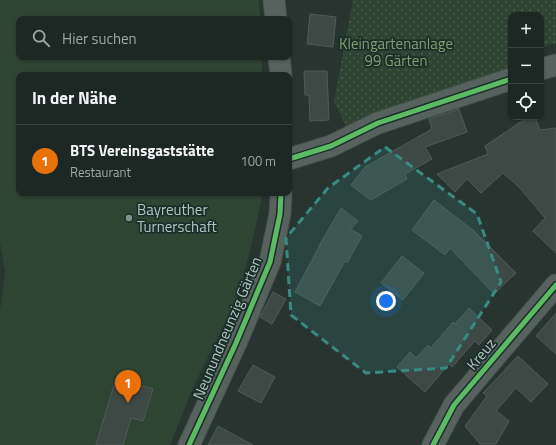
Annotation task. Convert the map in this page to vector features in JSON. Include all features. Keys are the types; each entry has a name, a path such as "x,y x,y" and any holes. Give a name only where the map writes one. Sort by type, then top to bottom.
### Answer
{"street":[{"path":"274,0 276,16"},
{"path":"280,60 281,72"},
{"path":"544,69 556,65"},
{"path":"292,158 331,146 378,123 508,80"},
{"name":"Neunundneunzig Gärten","path":"189,445 236,343 270,262 280,214 281,196"},
{"name":"Kreuz","path":"433,445 454,405 556,285"}],"highlighted area":[{"path":"385,147 477,214 501,282 446,368 366,373 291,315 286,238 328,188"}],"green space":[{"name":"Bayreuther Turnerschaft","path":"0,0 259,0 260,16 16,16 16,60 262,60 262,72 16,72 16,196 262,196 237,299 194,385 170,445 0,445 0,311 5,271 0,243"},
{"name":"Kleingartenanlage 99 Gärten","path":"353,0 556,0 556,44 549,44 544,47 544,12 508,12 508,68 487,80 347,129 334,101"}],"building":[{"path":"310,14 336,17 333,47 307,44"},
{"path":"304,71 327,71 329,120 310,121 309,95 305,95"},
{"path":"459,109 467,132 425,147 432,159 405,174 407,179 371,200 351,185 365,167 432,129 429,119"},
{"path":"524,120 536,120 540,130 556,128 556,253 533,231 545,218 520,188 503,173 481,193 467,179 455,192 437,174 488,154 485,146"},
{"path":"434,200 474,231 516,273 494,294 450,248 445,255 412,230"},
{"path":"341,208 358,221 351,229 362,236 347,263 345,261 320,306 295,292"},
{"path":"402,256 424,273 403,300 381,283"},
{"path":"273,292 286,299 272,324 260,317"},
{"path":"469,308 492,330 479,345 475,341 452,367 449,364 425,392 397,367 410,352 416,358 428,345 431,348 453,322 455,324"},
{"path":"556,313 556,354 536,336"},
{"path":"518,356 548,384 531,402 516,388 496,411 509,421 496,444 480,444 465,426 487,396 483,393"},
{"path":"253,365 275,377 261,403 238,391"},
{"path":"116,378 153,389 143,421 131,418 123,445 96,445"},
{"path":"218,426 253,445 208,445"}],"cycle path":[{"path":"292,158 331,146 378,123 508,80"},
{"path":"189,445 236,343 270,262 280,214 281,196"},
{"path":"433,445 454,405 556,285"}],"place":[{"name":"Bayreuther Turnerschaft","path":"129,218"},
{"name":"BTS Vereinsgaststätte","path":"128,403"}]}
